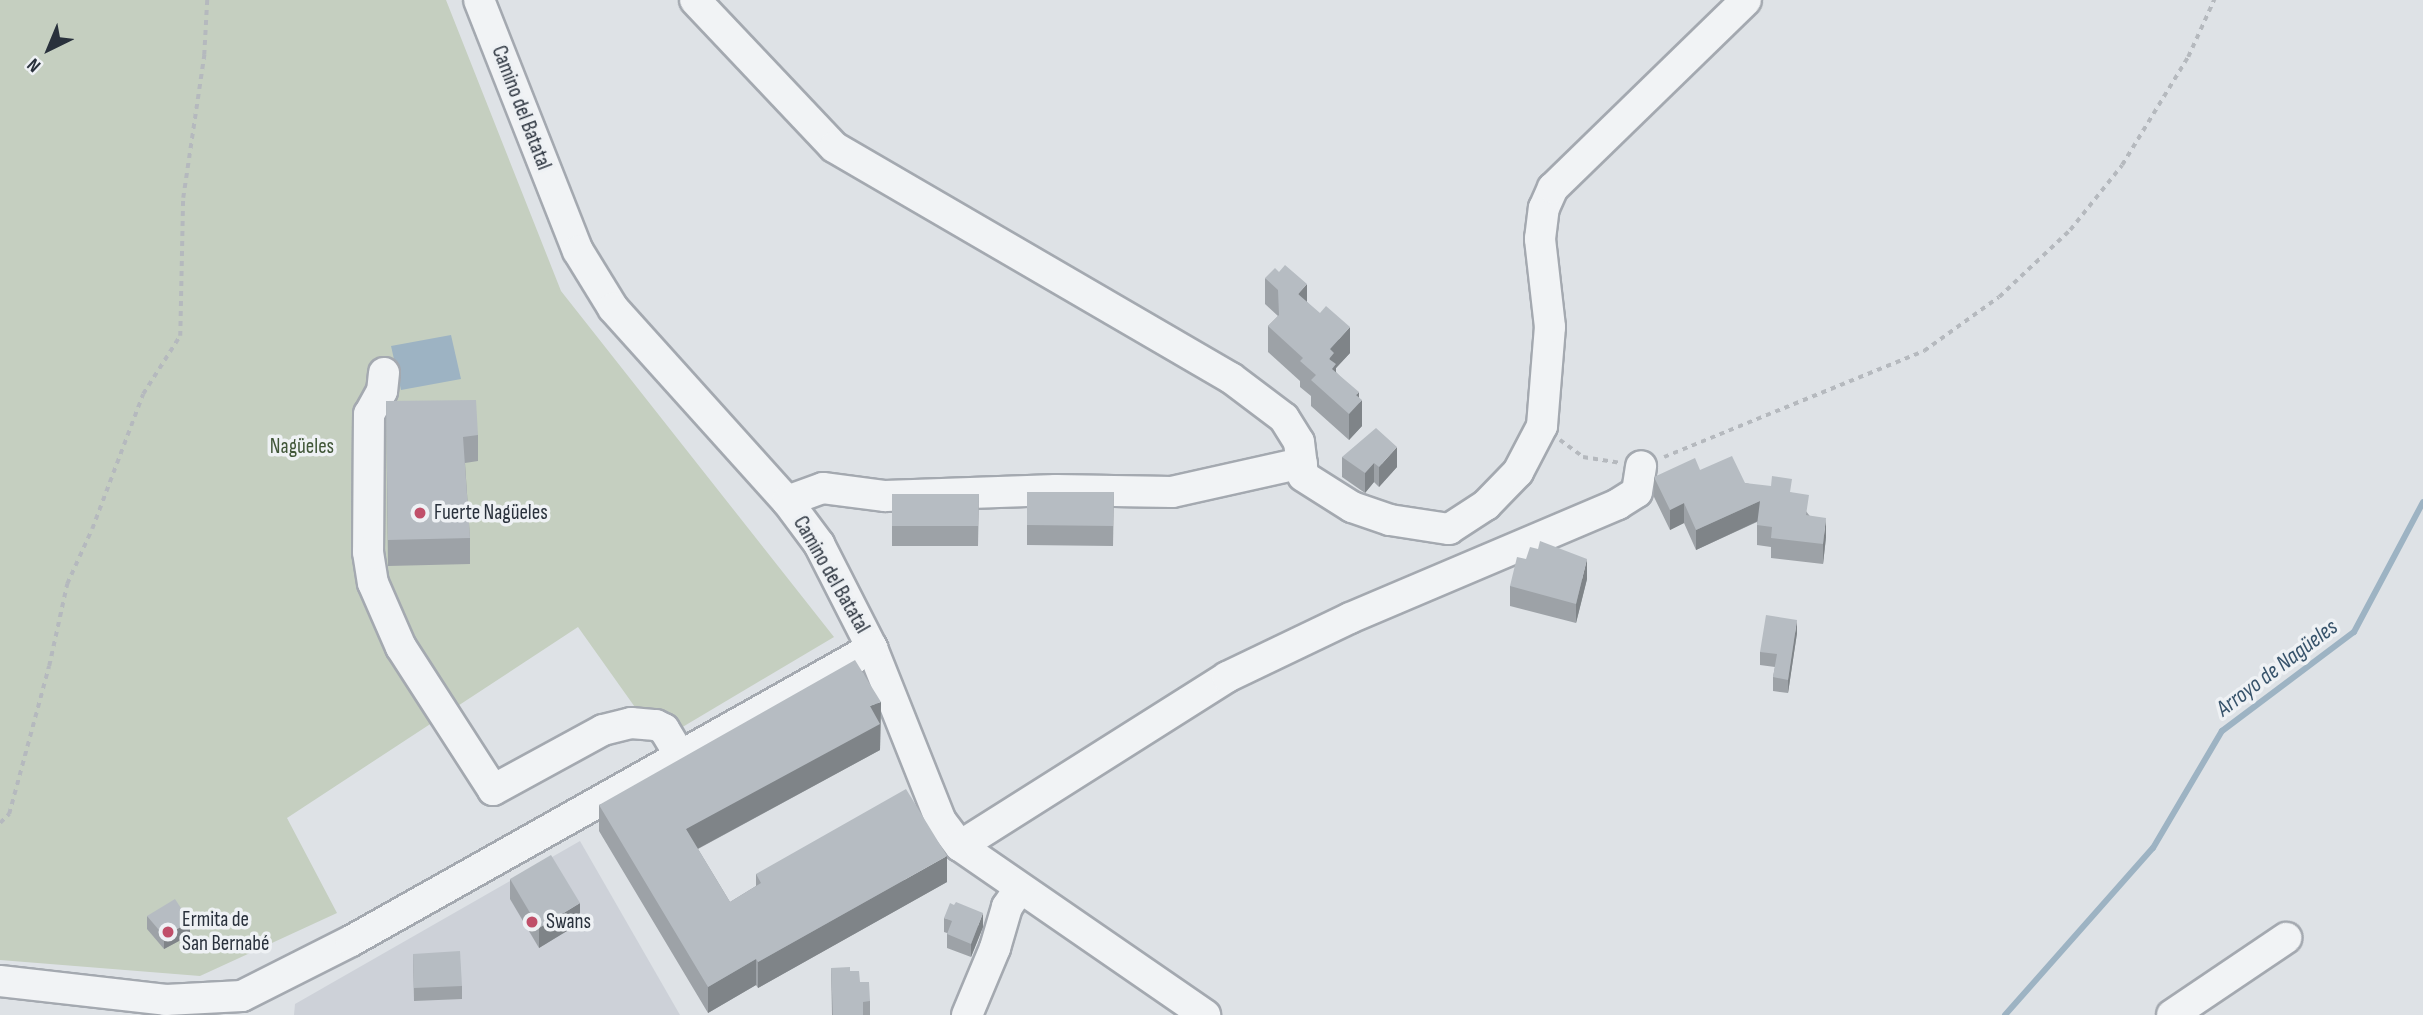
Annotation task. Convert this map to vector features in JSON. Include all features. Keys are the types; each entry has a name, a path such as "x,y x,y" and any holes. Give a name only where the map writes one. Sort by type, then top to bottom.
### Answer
{"street":[{"name":"Camino del Batatal","path":"479,0 578,251 613,308 787,501 819,544 872,648 941,821 960,846 1205,1015"},
{"path":"695,0 834,147 1231,378 1284,418 1300,442 1303,476 1352,507 1390,520 1449,529 1486,505 1518,472 1542,426 1550,327 1540,239 1544,208 1553,188 1746,0"},
{"path":"384,373 382,391 369,414 368,552 373,583 401,647 493,790 603,730 631,723 656,725 664,729 680,756"},
{"path":"787,501 823,488 885,496 1056,490 1172,492 1302,463"},
{"path":"960,846 1227,677 1350,618 1618,505 1637,492 1641,466"},
{"path":"0,981 166,1000 242,996 351,941 872,648"},
{"path":"967,1015 992,959 1007,908 1019,889"},
{"path":"2172,1015 2286,938"}],"path":[{"path":"0,823 9,814 49,666 67,584 92,529 143,394 180,336 183,198 204,55 207,0"},
{"path":"1542,426 1583,457 1641,466 1924,351 1999,297 2070,230 2122,165 2188,57 2214,0"}],"shaded area":[{"name":"Swans","path":"580,841 680,1015 294,1015 295,1004"}],"green space":[{"name":"Nagüeles","path":"0,0 446,0 561,291 834,637 659,741 578,627 287,818 337,913 200,976 0,960"}],"water":[{"path":"451,335 461,379 401,390 391,346"}],"building":[{"path":"1285,265 1307,284 1298,294 1320,313 1326,306 1350,327 1330,349 1334,353 1329,359 1336,364 1332,369 1359,392 1356,395 1362,400 1349,414 1311,380 1316,375 1300,361 1303,358 1268,326 1279,315 1278,290 1265,278 1275,268 1279,272"},
{"name":"Fuerte Nagüeles","path":"476,400 478,435 463,437 470,538 388,540 386,401"},
{"path":"1376,428 1397,447 1379,467 1374,463 1365,473 1342,457"},
{"path":"1732,456 1745,483 1771,486 1772,476 1792,479 1790,492 1809,495 1806,515 1826,518 1823,544 1771,538 1772,527 1757,525 1760,501 1696,530 1684,503 1670,510 1654,477 1695,458 1700,470"},
{"path":"1027,492 1114,492 1113,526 1027,525"},
{"path":"892,494 979,494 978,526 892,526"},
{"path":"1540,541 1587,559 1576,604 1510,586 1517,557 1526,559 1530,547 1538,549"},
{"path":"1766,615 1797,620 1788,680 1773,677 1777,654 1760,652"},
{"path":"855,660 881,702 870,706 880,724 686,829 730,902 761,883 756,874 906,789 947,856 758,962 756,959 708,987 599,805"},
{"path":"551,855 580,903 539,928 510,879"},
{"path":"175,899 190,922 164,936 147,916"},
{"path":"956,902 983,913 971,944 947,934 952,921 944,918 950,903 954,905"},
{"path":"460,951 462,986 414,988 413,954"},
{"path":"850,967 850,971 859,971 860,982 869,982 870,1001 863,1002 863,1015 833,1015 831,968"}],"waterway":[{"name":"Arroyo de Nagüeles","path":"2005,1015 2153,848 2222,731 2354,632 2423,502"}],"place":[{"name":"Fuerte Nagüeles","path":"420,513"},
{"name":"Swans","path":"532,922"},
{"name":"Ermita de San Bernabé","path":"168,932"}]}
